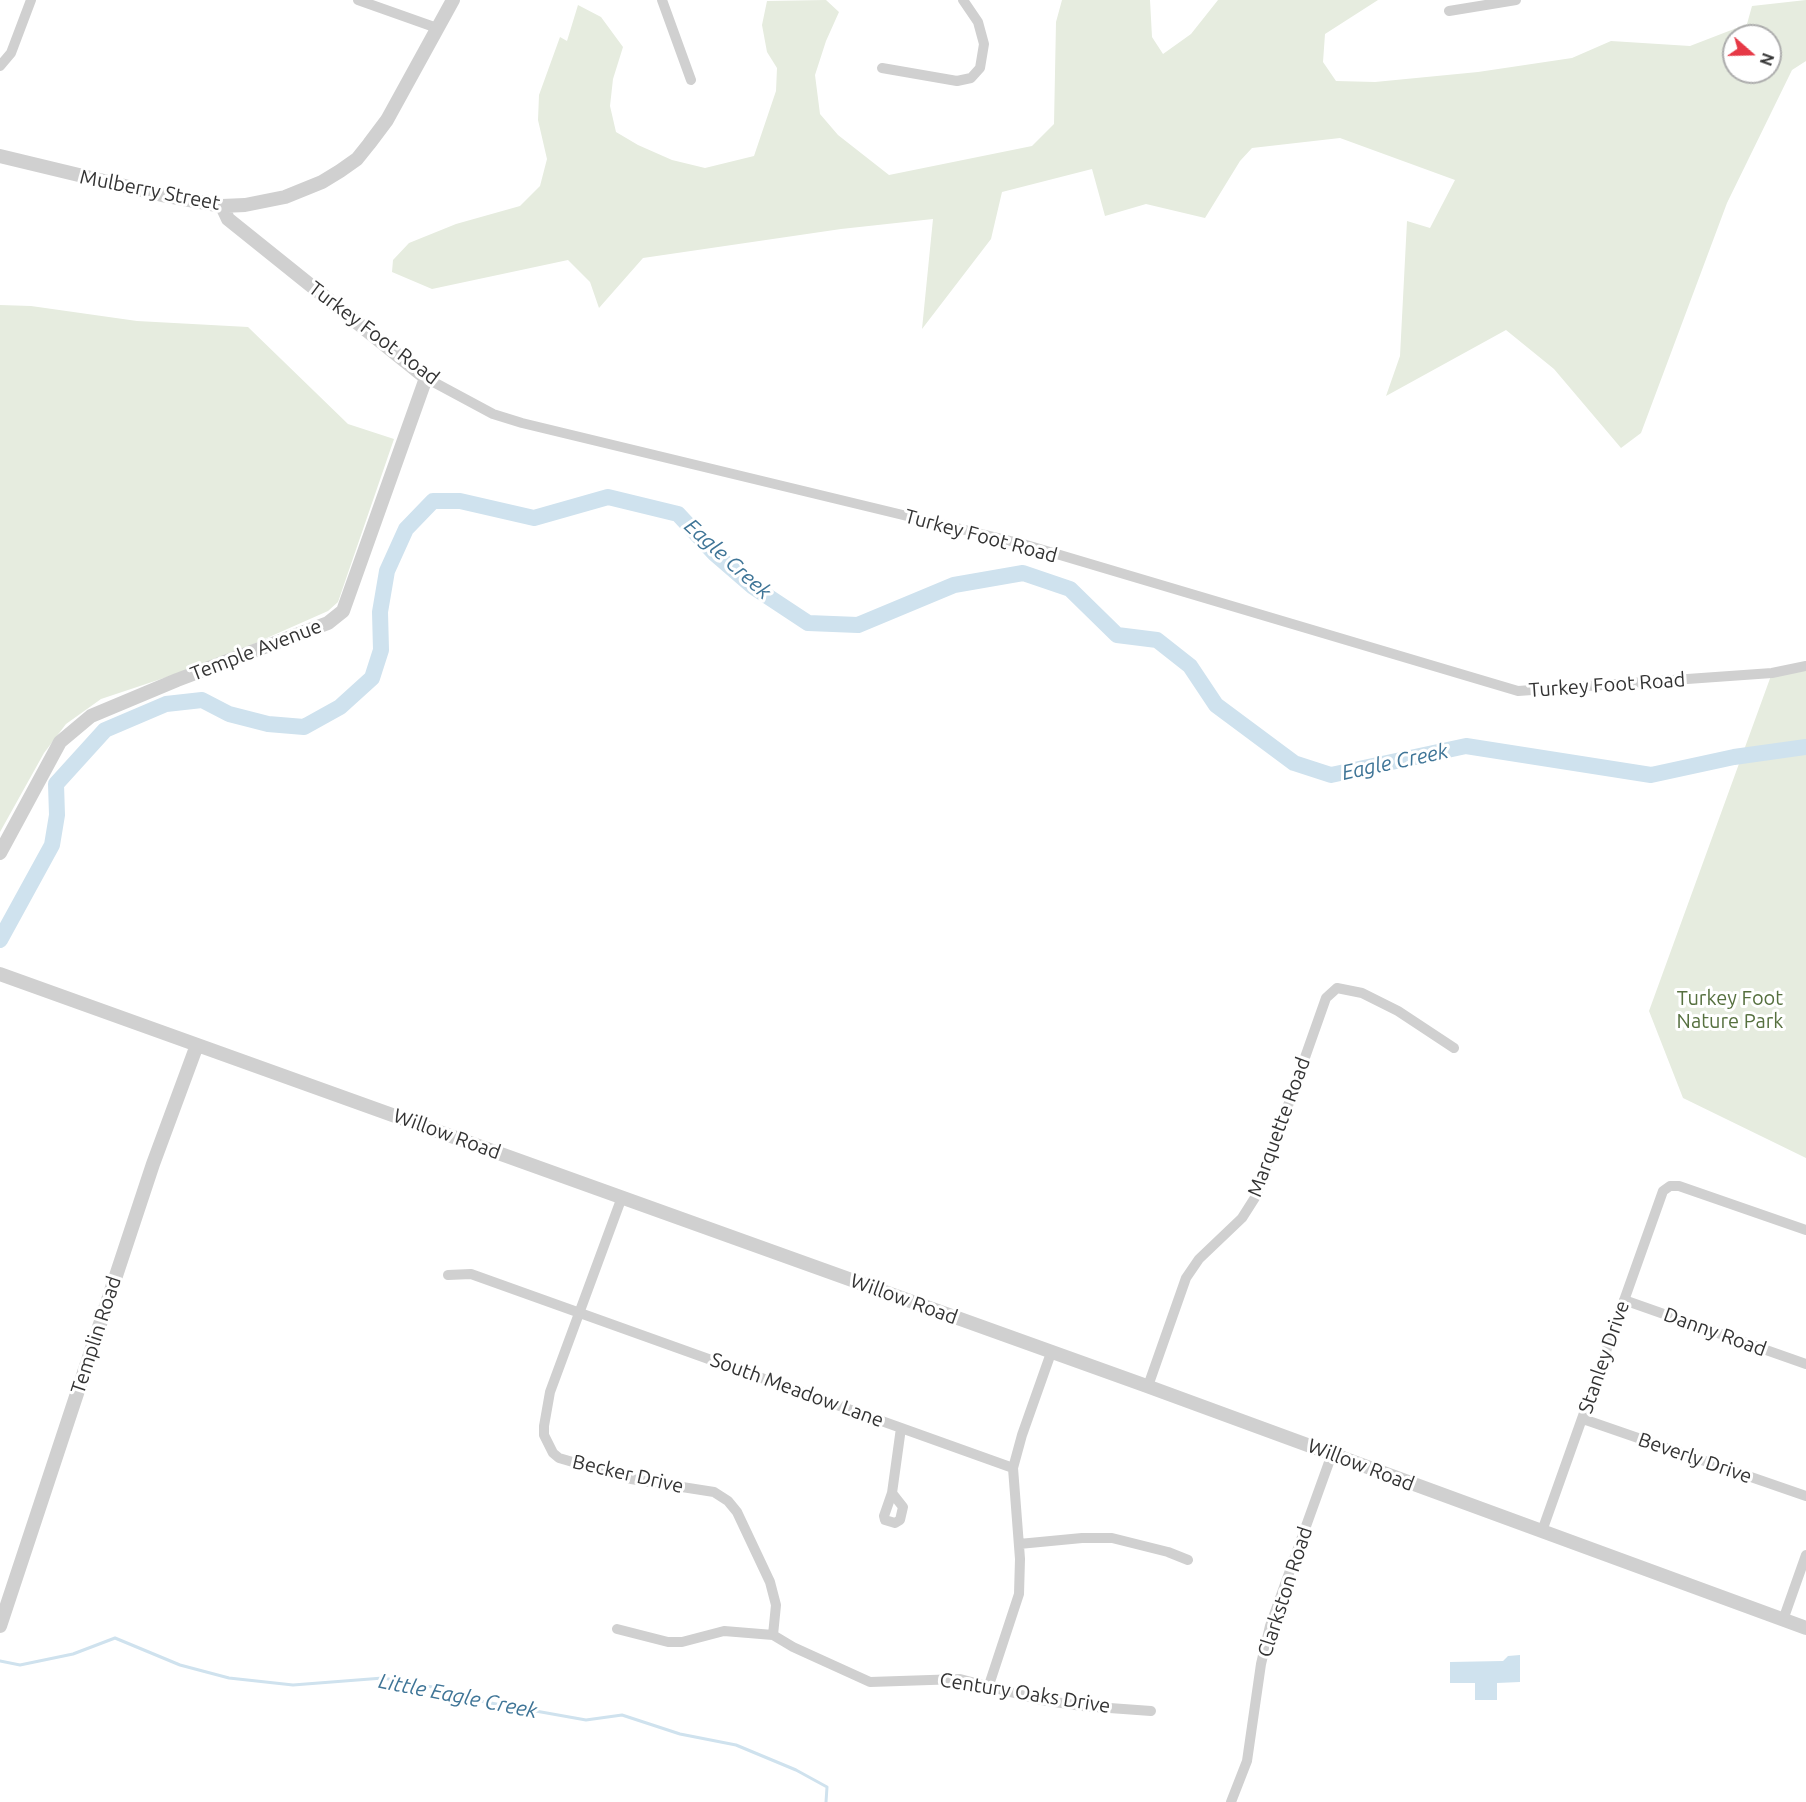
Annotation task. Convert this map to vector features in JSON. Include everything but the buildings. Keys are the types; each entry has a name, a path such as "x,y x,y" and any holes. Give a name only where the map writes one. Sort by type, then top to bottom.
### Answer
{"street":[{"path":"0,66 11,53 31,0"},
{"path":"358,0 437,28"},
{"name":"Mulberry Street","path":"0,156 162,195 222,206 245,205 285,197 322,182 357,159 387,120 453,0"},
{"path":"662,0 691,80"},
{"path":"882,68 957,81 971,78 980,68 984,44 978,22 963,0"},
{"path":"1449,11 1516,0"},
{"name":"Turkey Foot Road","path":"222,206 228,219 426,378 493,414 522,423 1023,544 1518,691 1750,675 1806,666"},
{"name":"Temple Avenue","path":"0,853 60,741 91,716 327,623 343,611 426,378"},
{"name":"Willow Road","path":"0,974 1148,1386 1806,1628"},
{"name":"Marquette Road","path":"1148,1386 1186,1278 1199,1259 1242,1218 1256,1196 1326,998 1337,988 1380,1001 1454,1048"},
{"name":"Templin Road","path":"0,1626 153,1164 196,1045"},
{"name":"Stanley Drive","path":"1542,1531 1663,1191 1670,1186 1679,1186 1806,1230"},
{"name":"Becker Drive","path":"622,1197 545,1411 544,1436 553,1453 568,1461 651,1484 714,1492 728,1501 737,1512 770,1582 776,1605 773,1631"},
{"name":"South Meadow Lane","path":"448,1275 471,1274 1013,1468"},
{"name":"Danny Road","path":"1624,1299 1806,1364"},
{"path":"989,1685 1019,1594 1019,1544 1013,1468 1022,1435 1051,1353"},
{"name":"Beverly Drive","path":"1583,1419 1806,1496"},
{"path":"892,1492 900,1428"},
{"name":"Clarkston Road","path":"1231,1802 1247,1761 1261,1664 1278,1598 1332,1454"},
{"path":"1019,1544 1082,1538 1112,1538 1168,1552 1188,1560"},
{"path":"1782,1620 1806,1555"},
{"path":"617,1629 668,1642 682,1642 724,1631 773,1631"},
{"name":"Century Oaks Drive","path":"773,1631 793,1647 870,1682 960,1679 1041,1700 1082,1706 1151,1711"}],"green space":[{"path":"826,0 839,12 826,41 815,75 820,114 838,135 889,175 1032,146 1054,124 1056,22 1062,0 1150,0 1152,37 1163,54 1191,34 1218,0 1378,0 1325,34 1323,62 1336,81 1375,82 1478,72 1572,58 1611,41 1690,46 1722,34 1722,84 1782,84 1782,24 1747,24 1752,6 1806,0 1806,61 1792,70 1727,203 1641,433 1621,448 1554,369 1506,330 1386,396 1400,356 1407,221 1430,228 1455,180 1340,138 1252,148 1240,161 1205,218 1146,204 1105,216 1092,169 1002,192 991,239 922,329 933,219 841,229 643,258 599,308 590,282 568,260 432,289 392,272 393,260 409,243 456,224 520,206 540,186 547,159 538,120 539,95 560,37 567,41 578,5 601,17 623,47 613,79 610,106 616,132 672,160 705,168 754,156 776,91 777,68 767,52 762,25 767,1"},
{"path":"0,305 31,306 137,321 248,327 348,424 394,439 338,602 328,611 215,661 101,699 66,724 44,753 0,832"},
{"name":"Turkey Foot Nature Park","path":"1806,667 1806,1158 1683,1098 1649,1011 1772,673"}],"water":[{"path":"1520,1655 1520,1682 1497,1683 1497,1700 1475,1700 1475,1683 1450,1683 1450,1662 1503,1661 1508,1656"}],"waterway":[{"name":"Eagle Creek","path":"0,940 52,845 57,815 56,784 105,730 166,704 202,700 229,714 268,724 304,727 340,707 372,678 381,650 380,612 387,571 406,529 433,501 460,501 534,518 608,497 678,514 715,554 752,586 808,623 858,625 954,585 1023,573 1070,589 1117,635 1157,640 1190,666 1216,705 1294,763 1331,775 1466,746 1651,775 1734,757 1806,747"},
{"name":"Little Eagle Creek","path":"0,1661 20,1665 73,1654 115,1638 180,1665 229,1678 293,1685 383,1678 443,1689 474,1700 586,1720 622,1715 680,1734 736,1745 796,1770 827,1787 826,1802"}]}
